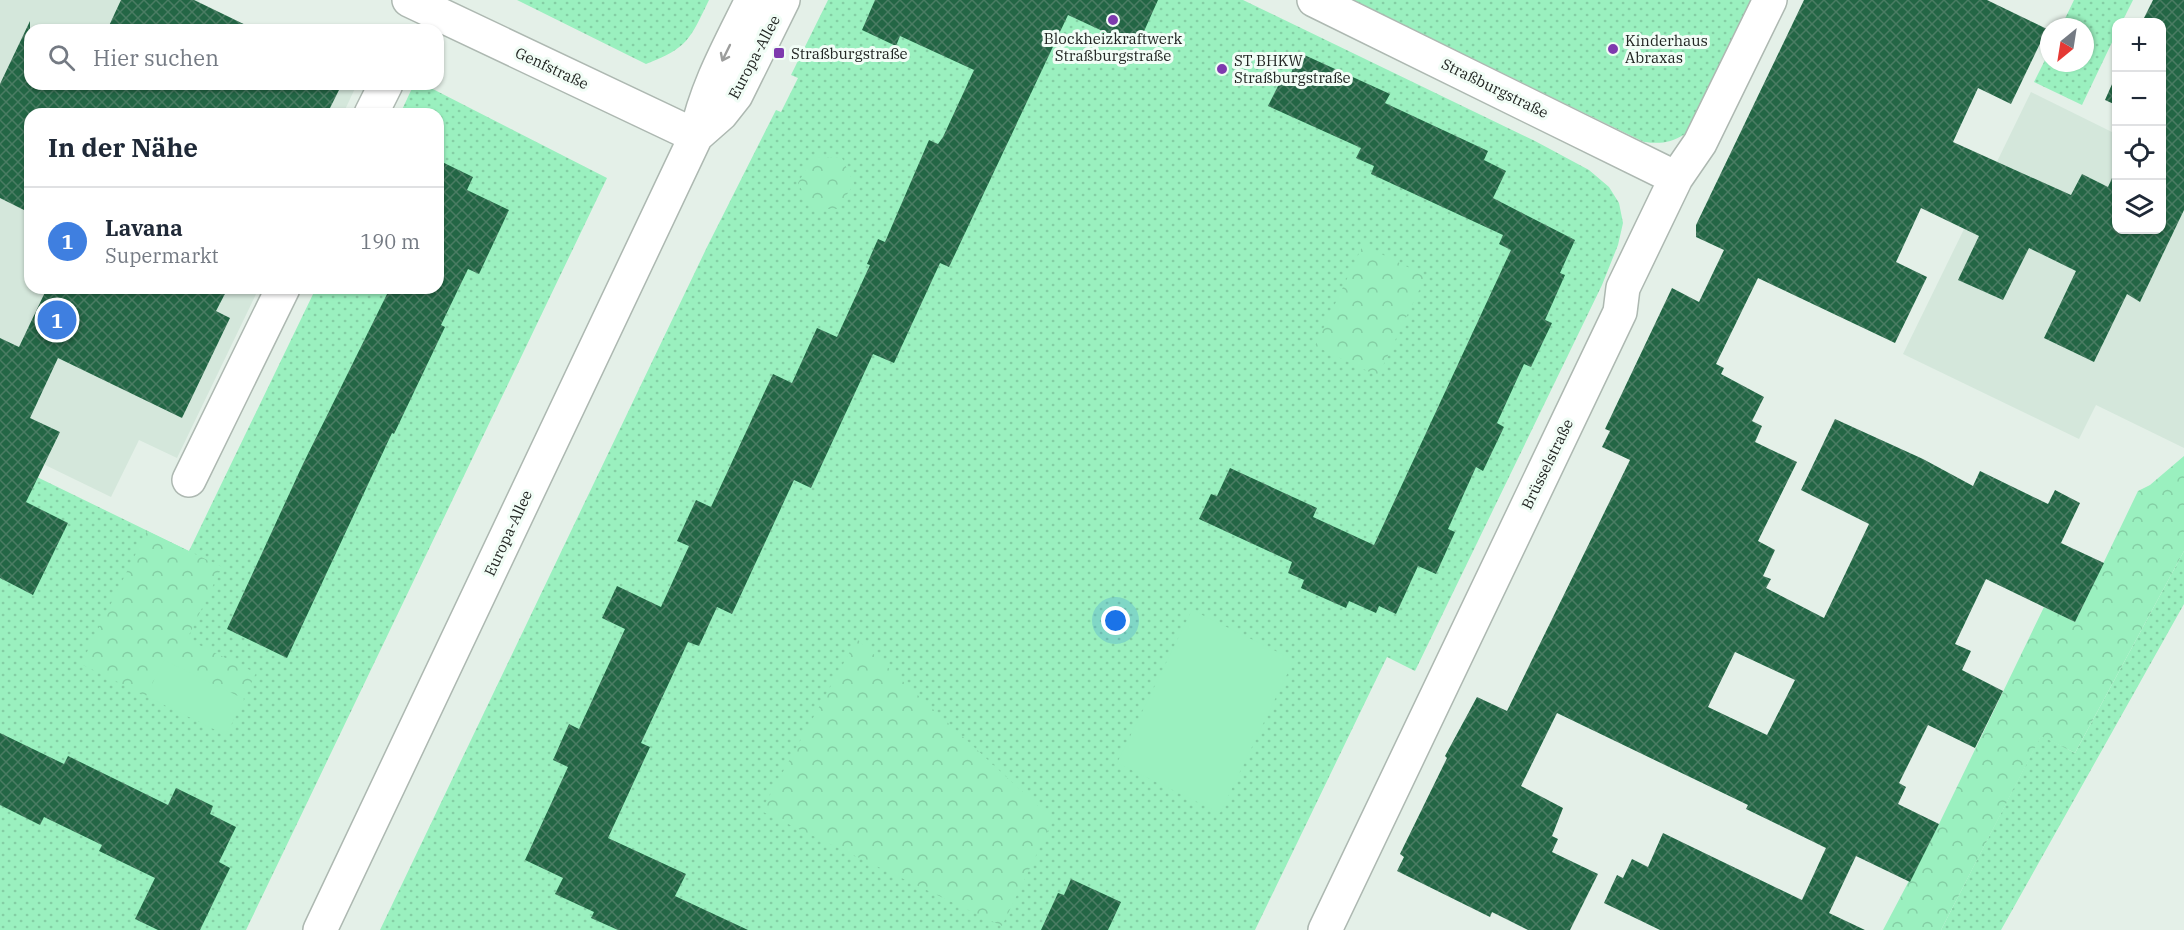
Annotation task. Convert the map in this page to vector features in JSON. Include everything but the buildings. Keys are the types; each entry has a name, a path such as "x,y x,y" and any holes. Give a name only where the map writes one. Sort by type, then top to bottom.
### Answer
{"street":[{"name":"Europa-Allee","path":"320,930 696,136 701,109 711,82 752,0"},
{"name":"Europa-Allee","path":"696,136 721,114 736,95 783,0"},
{"name":"Straßburgstraße","path":"1314,0 1676,178"},
{"name":"Brüsselstraße","path":"1325,930 1620,312 1623,288 1676,178 1700,143 1770,0"},
{"name":"Genfstraße","path":"416,13 441,24"},
{"name":"Genfstraße","path":"444,25 696,136"},
{"path":"373,108 383,90"},
{"path":"189,480 280,294"}],"shaded area":[{"path":"0,0 200,0 199,2 244,24 24,24 24,90 354,90 346,108 24,108 24,294 256,294 177,458 139,440 111,497 0,443"},
{"path":"2031,92 2112,132 2112,234 2166,234 2166,158 2184,167 2184,448 2096,405 2079,439 1903,354"}],"green space":[{"path":"517,0 709,0 686,41 671,53 646,64"},
{"path":"828,0 1243,0 1535,141 1589,170 1609,187 1619,203 1623,223 1618,245 1602,285 1415,671 1387,657 1255,930 380,930 707,247 776,110 781,112 798,78 791,75"},
{"path":"1352,0 1751,0 1685,134 1670,141 1655,143 1644,142"},
{"path":"2074,0 2133,0 2124,18 2112,18 2112,42 2082,105 2034,82 2040,70 2040,72 2094,72 2094,18 2065,18"},
{"path":"411,90 435,90 607,178 246,930 0,930 0,459 189,551 313,294 444,294 444,108 403,108"},
{"path":"813,157 842,158 854,184 837,209 812,209 798,183"},
{"path":"1363,245 1426,276 1378,376 1315,346"},
{"path":"2184,456 2184,551 2075,753 2041,736 1941,930 1883,930 1939,824 2044,607 2075,622 2138,491 2150,485"},
{"path":"147,531 222,567 187,639 256,673 226,735 81,664"},
{"path":"2184,551 2184,604 2001,930 1941,930 2041,735 2075,753"},
{"path":"1192,610 1294,660 1220,813 1117,763"},
{"path":"857,639 1053,820 1002,926 761,811"},
{"path":"164,660 244,699 226,735 146,696"}],"place":[{"name":"Blockheizkraftwerk Straßburgstraße","path":"1113,20"},
{"name":"Kinderhaus Abraxas","path":"1613,49"},
{"name":"Straßburgstraße","path":"779,53"},
{"name":"ST BHKW Straßburgstraße","path":"1222,69"},
{"name":"Lavana","path":"57,320"}]}
